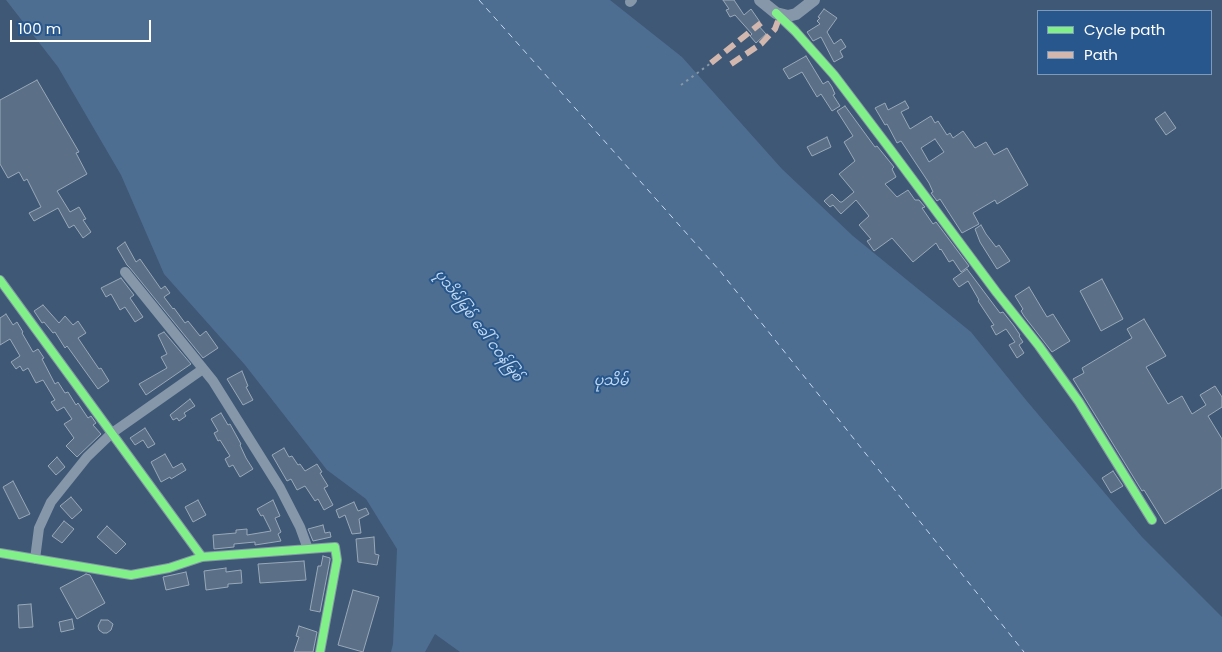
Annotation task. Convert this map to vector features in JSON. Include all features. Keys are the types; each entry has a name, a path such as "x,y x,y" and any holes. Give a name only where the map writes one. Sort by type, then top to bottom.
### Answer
{"street":[{"path":"760,0 794,31 834,75 893,152 1079,402 1152,520"},
{"path":"776,14 788,16 796,14 814,0"},
{"path":"125,272 218,389 280,488 300,527 308,549"},
{"path":"0,280 202,557"},
{"path":"35,559 38,528 50,502 87,457 112,433 203,368"},
{"path":"0,553 131,575 169,568 202,557 335,547 337,560 320,652"}],"path":[{"path":"681,85 710,63"}],"water":[{"name":"ပုသိမ်","path":"6,0 610,0 682,57 782,169 853,236 971,332 1142,537 1222,617 1222,652 460,652 435,634 425,652 391,652 393,644 397,549 366,499 327,470 245,365 164,274 121,175 58,67"}],"building":[{"path":"723,0 734,0 744,15 751,9 760,22 757,24 766,34 756,43 750,36 752,34 735,15 730,17 726,10 729,9"},
{"path":"824,9 837,18 827,32 834,44 841,39 846,47 840,51 843,57 834,62 821,37 813,41 807,32 820,24 817,21 820,18 818,17"},
{"path":"806,56 823,84 828,81 832,87 835,94 833,95 840,106 832,111 821,94 817,97 802,72 789,79 783,69"},
{"path":"37,80 79,152 76,153 87,174 57,191 70,212 79,207 86,219 83,220 91,232 83,238 74,225 69,228 58,208 34,221 29,213 41,207 27,179 24,181 19,172 8,178 0,164 0,100"},
{"path":"905,101 909,108 901,112 910,129 931,116 935,123 938,121 947,135 950,133 953,138 963,131 975,148 986,142 994,155 1007,148 1028,185 997,204 995,200 973,213 979,224 962,233 940,199 937,201 931,193 933,192 929,183 901,141 897,143 887,124 885,125 875,108 885,103 888,110","holes":["935,139 944,152 929,162 921,148"]},
{"path":"845,106 875,147 877,146 894,167 892,169 896,177 885,184 897,197 908,190 915,200 919,200 925,207 922,208 933,224 936,222 969,266 961,272 953,260 949,262 936,243 913,262 892,238 874,251 867,241 871,239 859,225 869,216 856,200 841,214 833,205 830,207 824,201 832,194 842,202 854,192 839,174 855,161 844,142 853,136 837,111"},
{"path":"1165,112 1176,128 1166,135 1155,119"},
{"path":"827,137 831,147 812,156 807,147"},
{"path":"981,225 996,247 999,245 1010,261 997,269 980,242 975,229"},
{"path":"125,242 136,262 140,259 161,289 165,286 170,293 164,297 185,323 188,321 200,336 206,331 218,348 203,358 127,265 117,248"},
{"path":"967,269 1000,313 1003,312 1020,335 1023,342 1019,345 1024,353 1017,358 1009,345 1015,342 1006,329 996,335 991,326 994,325 978,301 968,281 959,287 953,279"},
{"path":"121,278 134,295 130,298 143,317 135,322 125,307 120,310 111,294 106,297 101,288"},
{"path":"1102,279 1123,319 1101,331 1080,291"},
{"path":"1029,287 1047,317 1053,314 1070,341 1052,352 1024,316 1021,311 1023,309 1015,296"},
{"path":"43,305 59,323 65,316 73,325 78,321 86,333 78,338 109,381 98,389 67,346 65,348 55,332 53,333 44,322 42,323 34,311"},
{"path":"6,314 13,325 17,322 33,352 38,349 55,384 58,382 65,393 68,392 76,405 78,403 88,418 91,416 96,423 93,425 101,434 77,457 66,446 74,438 64,424 72,419 64,407 57,411 51,402 55,400 43,380 36,383 28,368 23,371 20,366 16,369 11,362 20,356 10,339 0,345 0,318"},
{"path":"1144,319 1166,356 1146,367 1168,404 1182,396 1192,414 1206,405 1200,395 1215,386 1222,397 1222,407 1208,416 1222,439 1222,488 1165,524 1144,490 1142,491 1073,379 1084,373 1082,368 1132,338 1127,329"},
{"path":"164,332 191,364 146,395 139,384 167,368 161,357 167,354 158,335"},
{"path":"242,371 248,386 246,387 253,400 243,405 227,379"},
{"path":"190,399 195,406 184,413 186,416 179,421 177,418 173,420 170,415"},
{"path":"221,413 228,425 230,424 253,469 240,477 233,465 229,467 225,459 230,456 214,433 218,431 211,419"},
{"path":"145,428 155,444 148,448 143,440 135,445 130,438"},
{"path":"284,448 289,457 292,456 305,471 317,464 328,486 324,488 333,505 324,510 318,499 315,501 305,486 297,490 291,479 287,481 272,455"},
{"path":"165,454 173,468 182,463 186,470 171,479 170,477 161,482 151,462"},
{"path":"57,457 65,467 56,475 48,466"},
{"path":"1113,471 1123,486 1111,493 1102,478"},
{"path":"13,481 30,514 19,519 3,487"},
{"path":"71,497 82,510 72,519 60,506"},
{"path":"198,500 206,515 193,522 185,507"},
{"path":"273,500 280,516 275,518 281,532 278,534 281,541 255,545 255,542 234,544 234,547 214,549 213,535 236,533 236,530 247,529 247,535 271,531 263,515 261,516 257,509"},
{"path":"354,502 358,511 366,508 369,514 359,519 361,533 352,534 345,515 339,518 336,510"},
{"path":"64,521 74,529 62,543 52,536"},
{"path":"323,525 325,533 330,532 331,537 313,541 308,529"},
{"path":"107,526 126,544 116,554 97,537"},
{"path":"374,537 375,554 379,555 377,565 358,562 356,539"},
{"path":"323,556 330,558 330,560 320,612 310,610 318,566 321,566"},
{"path":"304,561 306,580 260,583 258,564"},
{"path":"226,568 226,572 241,570 242,583 228,584 228,587 206,590 204,571"},
{"path":"186,572 189,585 166,590 163,577"},
{"path":"86,574 90,575 105,603 77,619 60,588"},
{"path":"353,590 379,597 363,652 338,645"},
{"path":"31,604 33,627 19,628 18,605"},
{"path":"72,619 74,629 61,632 59,622"},
{"path":"101,620 108,620 113,624 111,630 107,633 99,630 98,626"},
{"path":"299,626 317,632 313,652 294,652 299,637 296,636"}],"ferry route":[{"path":"479,0 720,271 1024,652"}],"marked path":[{"path":"731,64 761,44 775,29 778,21 776,13"},
{"path":"711,63 761,23"}],"cycle path":[{"path":"776,13 795,31 834,75 997,293 1039,346 1079,402 1152,520"},
{"path":"0,280 202,557"},
{"path":"0,553 131,575 169,568 202,557 335,547 337,560 320,652"}],"water label":[{"name":"ပုသိမ်မြစ် ခေါ် ငဝန်မြစ်","path":"478,326"}]}
